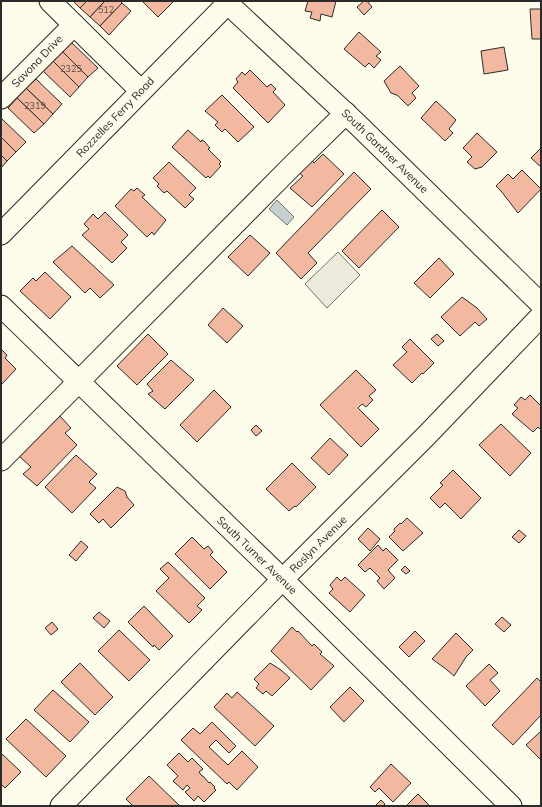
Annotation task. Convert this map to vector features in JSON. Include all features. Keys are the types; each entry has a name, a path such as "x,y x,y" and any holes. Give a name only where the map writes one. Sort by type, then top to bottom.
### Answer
{"street":[{"path":"50,1 141,91"},
{"name":"Rozzelles Ferry Road","path":"1,234 228,2"},
{"name":"South Gardner Avenue","path":"228,2 346,113 541,304"},
{"name":"Savona Drive","path":"1,98 74,24"},
{"path":"1,460 346,113"},
{"name":"South Turner Avenue","path":"1,306 511,806"},
{"name":"Roslyn Avenue","path":"61,806 541,316"}],"shaded area":[{"path":"277,200 294,217 287,225 269,209"},
{"path":"338,252 360,275 327,308 305,284"}],"building":[{"path":"73,1 87,1 80,8"},
{"path":"87,1 105,1 90,17 80,8"},
{"path":"105,1 120,1 122,3 100,26 90,17"},
{"path":"142,1 174,1 158,17"},
{"path":"308,1 336,1 332,17 321,14 320,21 310,18 312,12 305,11"},
{"path":"364,1 367,1 372,7 364,15 357,7"},
{"path":"122,3 131,11 109,35 100,26"},
{"path":"530,9 541,9 541,39 532,39"},
{"path":"359,32 381,52 376,56 381,60 374,68 369,63 365,67 344,49"},
{"path":"71,42 98,68 88,77 62,51"},
{"path":"504,47 508,70 484,74 481,51"},
{"path":"62,51 88,77 79,87 53,61"},
{"path":"53,61 79,87 70,97 43,71"},
{"path":"400,66 419,86 412,93 416,98 408,106 397,95 391,93 384,81"},
{"path":"250,70 267,87 271,84 276,89 273,92 285,105 268,123 233,88 238,82 236,79 242,72 245,75"},
{"path":"36,79 62,104 53,114 26,88"},
{"path":"26,88 53,114 44,124 17,98"},
{"path":"222,95 254,127 238,142 225,129 222,132 215,125 218,122 205,111"},
{"path":"17,98 44,124 34,133 8,108"},
{"path":"436,101 456,120 449,129 453,133 445,141 421,118"},
{"path":"1,118 26,142 16,152 1,137"},
{"path":"188,130 201,142 202,140 204,141 210,148 208,149 221,162 219,164 221,166 210,178 208,176 206,178 172,147"},
{"path":"477,133 497,152 482,167 475,169 467,162 472,157 463,148"},
{"path":"1,137 16,152 7,161 1,155"},
{"path":"541,148 541,167 531,158"},
{"path":"323,154 344,174 312,207 290,188 303,176 298,172 311,159 314,163"},
{"path":"1,155 7,161 1,168"},
{"path":"169,162 196,188 189,195 194,199 185,208 167,191 164,193 157,186 159,184 153,178"},
{"path":"522,170 541,189 518,213 496,186 508,174 513,179"},
{"path":"354,172 371,189 308,253 317,263 301,279 276,253"},
{"path":"137,188 145,195 142,197 166,220 154,235 152,232 147,237 115,206 131,189 134,191"},
{"path":"382,210 399,227 359,268 342,251"},
{"path":"105,212 128,235 121,242 127,248 112,263 82,235 89,229 84,224 93,214 98,219"},
{"path":"250,235 270,253 248,276 228,257"},
{"path":"72,246 114,285 100,298 90,288 85,293 53,262"},
{"path":"439,258 454,274 430,298 414,283"},
{"path":"45,272 71,297 50,319 20,291 33,278 36,281"},
{"path":"462,297 477,308 487,319 479,326 475,322 460,336 441,317"},
{"path":"223,308 243,326 227,343 208,325"},
{"path":"148,334 168,354 137,385 117,366"},
{"path":"437,334 444,341 438,346 431,339"},
{"path":"410,339 434,363 412,383 393,365 407,352 402,347"},
{"path":"1,349 7,355 5,358 16,369 1,385"},
{"path":"171,360 194,380 165,409 148,394 153,391 147,384"},
{"path":"356,370 376,390 369,396 373,400 366,407 362,404 358,408 379,429 361,447 320,405"},
{"path":"214,390 231,407 197,442 180,425"},
{"path":"530,395 541,406 541,430 538,427 533,432 512,414 518,408 514,405 521,397 525,400"},
{"path":"59,415 71,428 65,433 77,445 37,486 23,474 31,467 18,455"},
{"path":"501,424 531,453 510,476 479,445"},
{"path":"256,425 262,431 256,436 251,430"},
{"path":"330,438 348,455 329,475 311,458"},
{"path":"76,455 97,474 89,482 96,488 72,513 45,487"},
{"path":"292,463 316,487 296,507 295,506 289,511 266,489"},
{"path":"453,470 481,498 461,519 445,503 440,508 430,498 443,485 440,483"},
{"path":"117,487 125,491 127,497 134,505 111,528 103,519 99,523 90,514"},
{"path":"407,518 423,533 403,551 389,537 395,531 394,529"},
{"path":"368,528 380,539 370,551 358,539"},
{"path":"519,530 526,536 519,543 512,537"},
{"path":"192,537 204,549 208,546 213,552 210,555 227,572 210,589 175,554"},
{"path":"81,541 88,547 76,561 69,555"},
{"path":"378,545 383,551 386,548 398,560 388,570 395,578 384,589 377,581 380,578 370,568 365,572 358,565"},
{"path":"168,562 205,598 197,606 202,610 189,623 156,591 169,578 160,569"},
{"path":"405,566 410,571 406,574 401,570"},
{"path":"337,577 341,581 345,577 365,595 350,612 329,593 333,589 330,585"},
{"path":"144,606 173,636 159,650 154,645 153,647 128,622"},
{"path":"99,612 110,621 104,628 93,618"},
{"path":"502,617 511,625 504,632 495,624"},
{"path":"52,622 58,629 51,635 45,628"},
{"path":"292,627 297,632 298,631 312,646 314,644 322,652 320,654 334,666 311,690 271,651"},
{"path":"119,630 150,660 129,681 98,651"},
{"path":"415,631 425,641 409,657 399,647"},
{"path":"456,633 473,650 466,657 454,676 432,659"},
{"path":"80,663 113,697 95,715 61,682"},
{"path":"270,663 290,678 272,696 266,691 263,694 256,688 259,684 254,679"},
{"path":"489,664 498,673 490,680 500,691 485,706 466,686"},
{"path":"537,678 541,682 541,715 513,745 492,725"},
{"path":"350,687 364,701 344,722 330,707"},
{"path":"53,690 89,722 70,742 34,710"},
{"path":"237,692 274,726 255,746 214,707 227,693 232,698"},
{"path":"26,719 66,756 46,777 6,739"},
{"path":"212,722 236,746 229,753 216,740 209,747 228,765 242,751 258,767 237,790 229,782 227,784 181,740 193,728 200,734"},
{"path":"541,731 541,760 526,745"},
{"path":"1,753 21,772 5,788 1,784"},
{"path":"179,753 188,762 192,758 203,769 199,772 202,776 215,787 214,788 216,790 204,802 198,796 194,801 185,792 190,788 187,785 183,790 173,781 178,776 167,765"},
{"path":"391,764 411,783 393,802 379,788 375,792 370,787"},
{"path":"149,776 180,806 133,806 126,799"},
{"path":"418,794 430,806 406,806"},
{"path":"381,800 385,804 383,806 375,806"}]}
